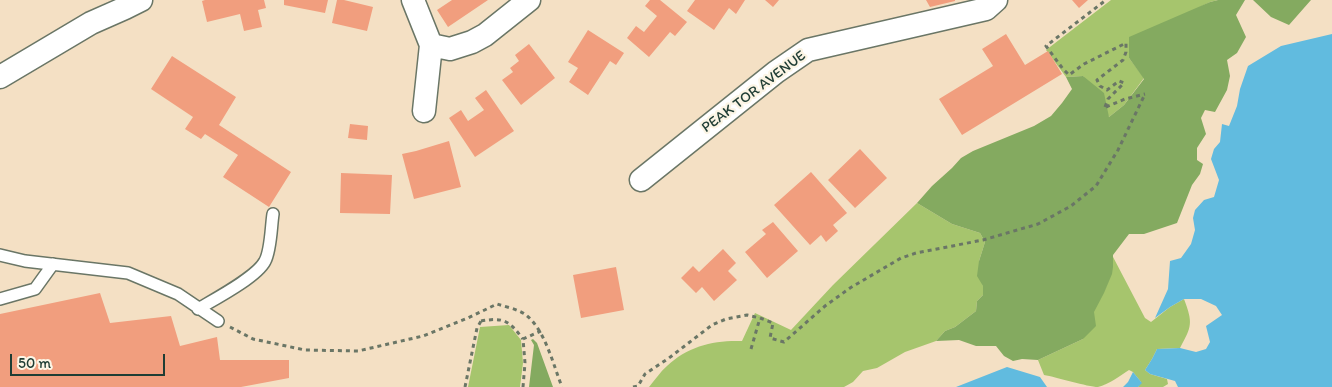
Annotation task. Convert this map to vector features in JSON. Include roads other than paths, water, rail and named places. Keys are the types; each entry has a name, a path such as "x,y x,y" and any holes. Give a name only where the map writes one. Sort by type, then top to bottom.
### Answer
{"street":[{"path":"0,78 91,24 141,0"},
{"path":"413,0 431,45 424,110"},
{"path":"431,45 450,48 472,42 485,35 529,0"},
{"name":"PEAK TOR AVENUE","path":"641,180 776,72 808,50 986,8 996,0"}],"lane":[{"path":"198,309 252,275 261,267 266,259 273,214"},
{"path":"0,255 25,261 128,273 178,294 218,321"},
{"path":"0,299 35,289 53,264"}],"water":[{"path":"1332,34 1332,387 1178,387 1175,381 1150,374 1145,370 1157,349 1180,348 1196,352 1206,349 1210,342 1206,326 1222,315 1216,306 1201,299 1184,299 1155,318 1168,289 1170,261 1181,258 1191,244 1195,230 1193,218 1195,210 1204,200 1214,197 1219,180 1211,159 1214,149 1220,142 1222,124 1229,126 1237,106 1240,89 1248,66 1281,46"},
{"path":"1007,367 1040,377 1047,387 956,387"},
{"path":"1133,372 1142,383 1138,387 1123,387 1128,382"}]}
